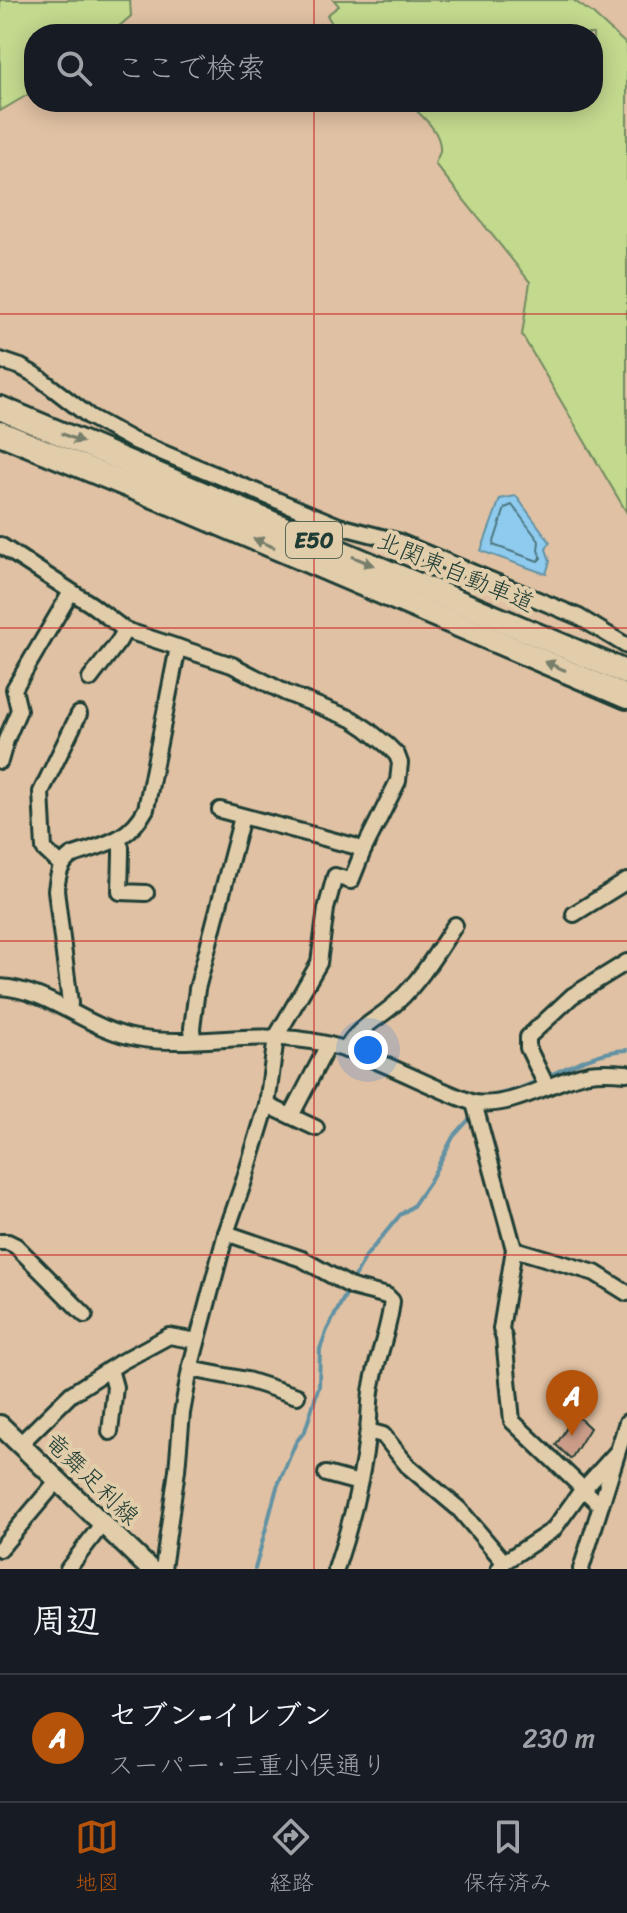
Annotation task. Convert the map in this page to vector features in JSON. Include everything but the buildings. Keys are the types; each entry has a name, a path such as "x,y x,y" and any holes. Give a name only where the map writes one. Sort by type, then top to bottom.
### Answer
{"highway":[{"name":"北関東自動車道","path":"0,408 627,673"},
{"name":"北関東自動車道","path":"0,433 627,697"}],"main road":[{"name":"竜舞足利線","path":"0,1425 150,1569"}],"street":[{"path":"0,360 37,376 90,417 132,440 339,526 397,541 579,617 627,646"},
{"path":"0,545 125,630 232,665 286,693 352,719 388,746 400,763 398,781 351,881 335,876 326,909 319,963 276,1037 267,1105 226,1233 190,1369 163,1569"},
{"path":"0,761 19,710 14,689 71,592"},
{"path":"90,679 125,630"},
{"path":"69,1009 56,890 58,873 71,856 130,832 146,809 178,647"},
{"path":"62,866 44,849 41,792 79,714"},
{"path":"220,810 363,851"},
{"path":"193,1040 197,989 242,817"},
{"path":"116,840 121,847 120,892 146,893"},
{"path":"574,914 627,881"},
{"path":"346,1050 366,1024 394,1005 409,990 455,925"},
{"path":"547,1087 528,1048 528,1037 572,996 626,963"},
{"path":"0,987 37,995 128,1036 193,1040 276,1037 328,1045 393,1068 474,1103 498,1104 587,1074 606,1071 627,1073"},
{"path":"291,1116 328,1045"},
{"path":"474,1103 514,1249 501,1329 512,1421 600,1505"},
{"path":"267,1105 316,1128"},
{"path":"226,1233 302,1259 352,1287 387,1296 392,1301 390,1323 374,1372 359,1483 336,1569"},
{"path":"0,1242 16,1246 85,1315"},
{"path":"514,1249 595,1273 627,1293"},
{"path":"20,1444 71,1394 110,1369 169,1336 197,1341"},
{"path":"110,1369 115,1387 110,1432"},
{"path":"190,1369 247,1380 297,1396"},
{"path":"581,1569 627,1422"},
{"path":"368,1431 383,1435 408,1466 459,1509 501,1566 553,1530 616,1453"},
{"path":"326,1474 359,1483"},
{"path":"0,1549 58,1480"},
{"path":"68,1569 103,1523"}],"green space":[{"path":"0,0 130,0 131,16 122,24 24,24 24,97 0,111"},
{"path":"334,0 573,0 592,13 627,45 627,513 522,335 530,282 435,164 440,151 438,137 417,112 603,112 603,24 332,24 327,15 339,6"}],"water":[{"path":"516,496 550,542 546,549 550,561 546,574 481,551 500,499"}],"waterway":[{"path":"486,1100 598,1055 627,1050"},
{"path":"352,1282 366,1256 400,1215 413,1206 453,1137 472,1116"},
{"path":"255,1569 277,1487 296,1442 305,1431 319,1386 320,1349 348,1290"}],"place":[{"name":"セブン-イレブン","path":"572,1436"}]}
